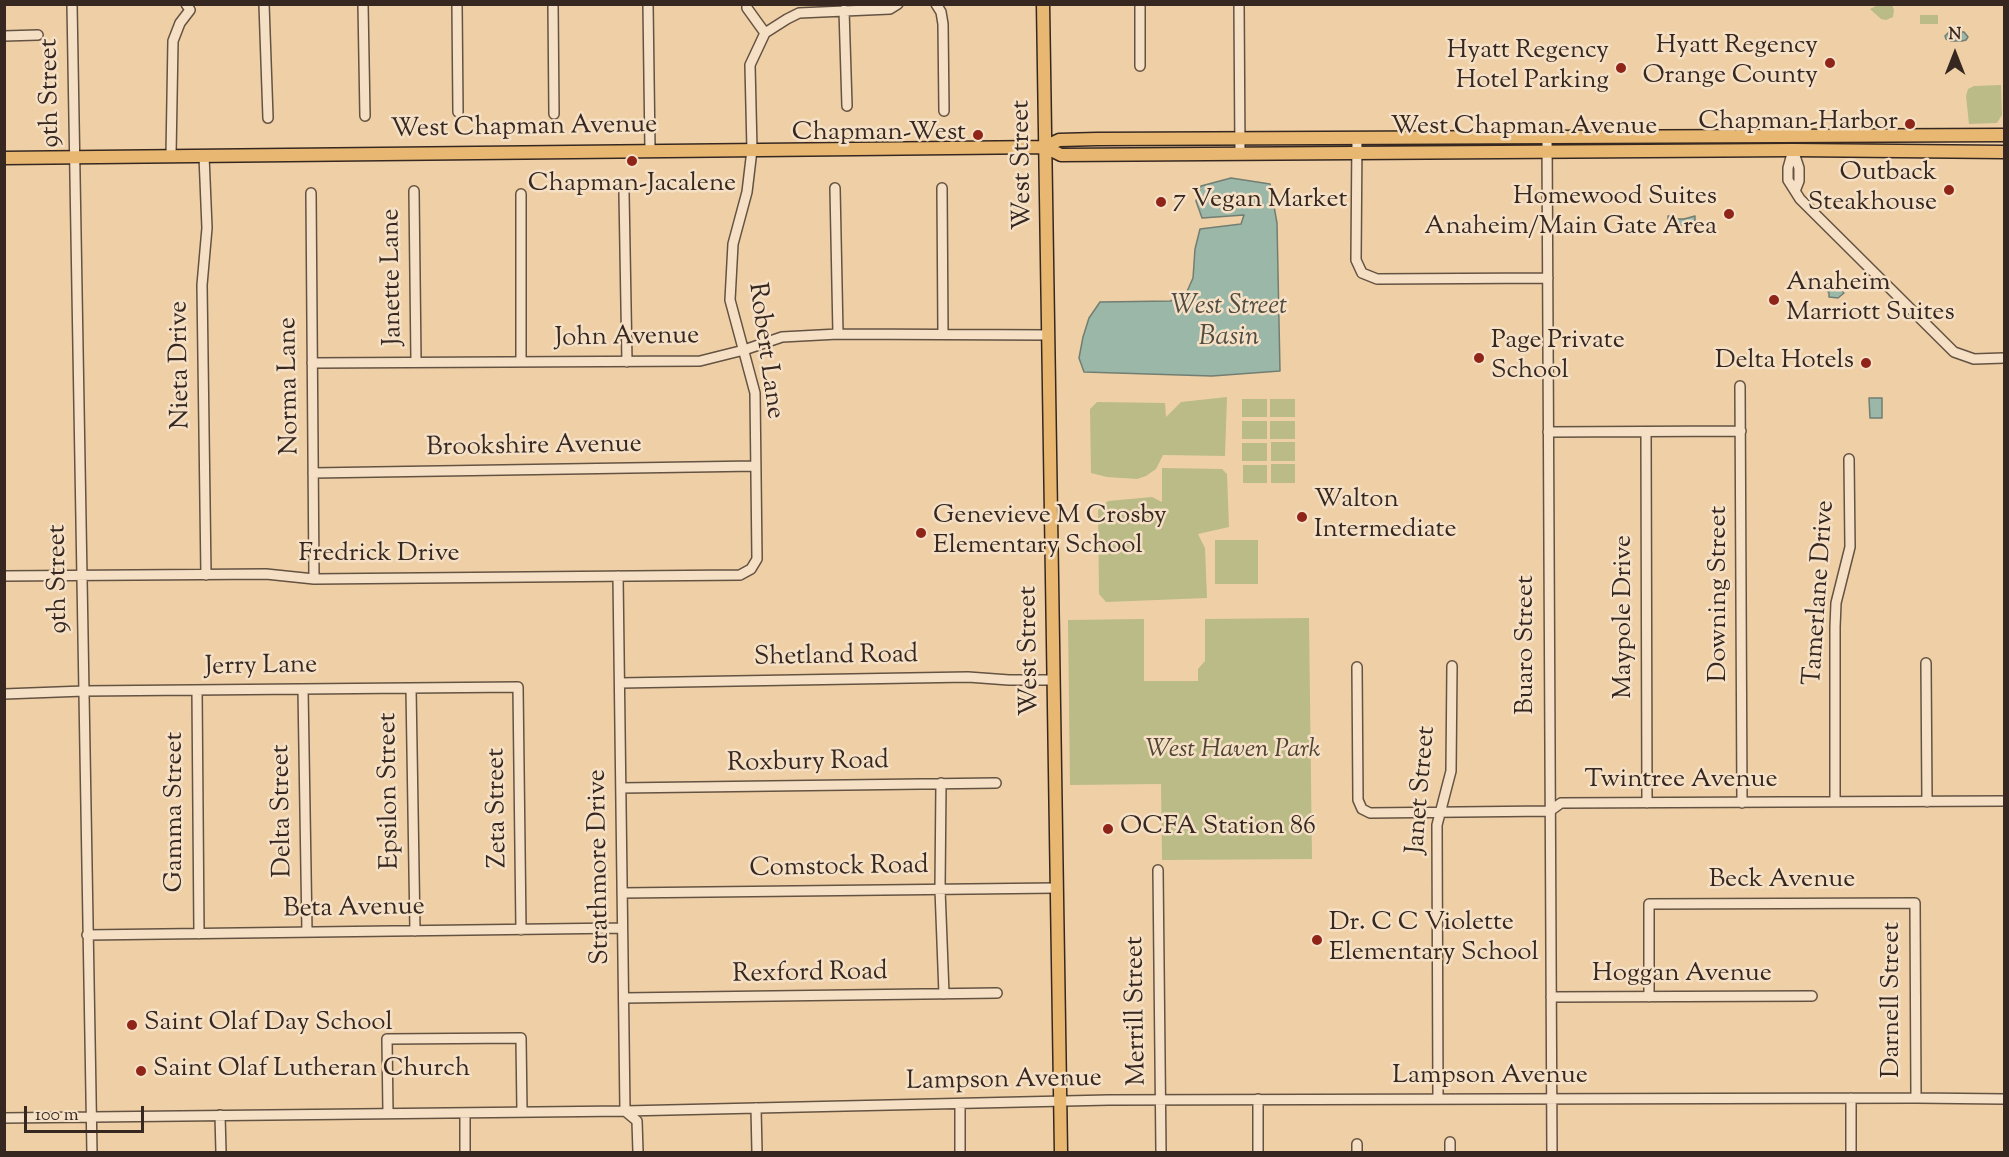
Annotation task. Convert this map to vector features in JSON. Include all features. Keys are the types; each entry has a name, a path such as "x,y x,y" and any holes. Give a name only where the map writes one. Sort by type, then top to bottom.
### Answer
{"main road":[{"name":"West Street","path":"1043,4 1061,1152"},
{"name":"West Chapman Avenue","path":"4,158 1045,147 1062,140 2004,135"},
{"name":"West Chapman Avenue","path":"1045,147 1061,154 1793,150 2004,152"}],"street":[{"name":"9th Street","path":"72,4 92,1152"},
{"path":"171,155 173,41 188,7 200,4"},
{"path":"264,4 268,118"},
{"path":"363,4 365,116"},
{"path":"457,4 458,112"},
{"path":"553,4 554,114"},
{"path":"648,4 650,150"},
{"path":"747,4 747,8 765,33 799,13 890,9 898,4"},
{"path":"936,4 941,12 943,24 944,111"},
{"path":"1140,4 1140,66"},
{"path":"1239,4 1240,153"},
{"path":"844,10 847,106"},
{"name":"Robert Lane","path":"751,569 757,559 754,393 730,300 733,244 747,192 752,150 750,65 765,33"},
{"path":"4,36 38,35"},
{"path":"1793,136 1793,150 1799,168 1796,191 1800,199 1954,352 1974,360 2004,358"},
{"name":"Buaro Street","path":"1547,137 1552,1152"},
{"path":"1357,138 1356,260 1360,271 1366,276 1377,279 1548,278"},
{"name":"Nieta Drive","path":"204,156 207,228 202,285 206,574"},
{"path":"836,188 838,334"},
{"path":"942,188 943,334"},
{"name":"Janette Lane","path":"414,191 416,362"},
{"name":"Norma Lane","path":"311,193 314,579"},
{"path":"624,193 627,362"},
{"path":"521,194 521,361"},
{"name":"John Avenue","path":"312,363 700,361 744,350 782,337 838,334 1049,335"},
{"name":"Downing Street","path":"1740,386 1742,803"},
{"path":"1548,432 1741,431"},
{"name":"Maypole Drive","path":"1646,432 1647,803"},
{"name":"Tamerlane Drive","path":"1835,802 1835,627 1836,603 1850,547 1849,459"},
{"name":"Brookshire Avenue","path":"313,473 756,466"},
{"name":"Fredrick Drive","path":"4,576 266,574 314,579 740,575 751,569"},
{"name":"Strathmore Drive","path":"618,576 625,1111 637,1121 638,1152"},
{"path":"1926,663 1927,802"},
{"name":"Janet Street","path":"1438,1099 1437,825 1451,771 1452,666"},
{"name":"Twintree Avenue","path":"1357,667 1358,800 1362,809 1370,813 1550,811 1561,803 2004,801"},
{"name":"Shetland Road","path":"620,682 968,677 1053,680"},
{"name":"Jerry Lane","path":"4,694 84,691 518,687"},
{"name":"Zeta Street","path":"518,687 521,930"},
{"name":"Epsilon Street","path":"411,688 414,931"},
{"name":"Delta Street","path":"303,689 307,932"},
{"name":"Gamma Street","path":"197,690 199,933"},
{"path":"941,783 940,889 944,994"},
{"name":"Roxbury Road","path":"621,788 996,783"},
{"name":"Merrill Street","path":"1158,870 1161,1152"},
{"name":"Comstock Road","path":"621,893 1056,888"},
{"name":"Beck Avenue","path":"1649,997 1649,904 1915,903"},
{"name":"Darnell Street","path":"1915,903 1916,1098"},
{"name":"Beta Avenue","path":"87,935 622,928"},
{"name":"Rexford Road","path":"624,998 997,993"},
{"name":"Hoggan Avenue","path":"1551,997 1812,996"},
{"path":"388,1113 387,1039 521,1038 522,1112"},
{"path":"1851,1098 1851,1152"},
{"path":"1258,1099 1258,1152"},
{"name":"Lampson Avenue","path":"4,1118 625,1111 1258,1099 2004,1099"},
{"path":"960,1104 960,1152"},
{"path":"756,1108 757,1152"},
{"path":"465,1113 465,1152"},
{"path":"220,1115 221,1152"}],"green space":[{"path":"1878,5 1892,5 1893,17 1886,20 1881,19 1870,9"},
{"path":"1920,15 1938,15 1938,24 1920,24"},
{"path":"2001,85 2002,115 1997,123 1969,124 1966,96 1968,89 1974,86"},
{"path":"1227,397 1225,456 1163,455 1156,469 1137,479 1107,477 1091,473 1090,409 1097,402 1165,403 1166,417 1181,402"},
{"path":"1242,399 1267,399 1267,417 1242,417"},
{"path":"1270,399 1295,399 1295,417 1270,417"},
{"path":"1242,421 1267,421 1267,439 1242,439"},
{"path":"1270,421 1295,421 1295,439 1270,439"},
{"path":"1271,442 1295,442 1295,461 1271,461"},
{"path":"1242,443 1267,443 1267,461 1242,461"},
{"path":"1271,464 1295,464 1295,483 1271,483"},
{"path":"1243,465 1267,465 1267,483 1243,483"},
{"path":"1162,468 1222,469 1227,474 1229,527 1198,534 1205,548 1207,598 1106,602 1099,594 1098,510 1108,501 1152,497 1162,502"},
{"path":"1215,540 1258,540 1258,584 1215,584"},
{"name":"West Haven Park","path":"1309,618 1312,859 1162,860 1161,784 1070,785 1068,620 1144,619 1144,681 1198,681 1198,669 1205,661 1205,619"}],"water":[{"path":"1949,32 1964,32 1968,37 1962,41 1951,41 1945,36"},
{"name":"West Street Basin","path":"1231,178 1270,184 1277,223 1280,371 1212,376 1084,372 1079,358 1083,337 1089,318 1100,302 1170,301 1185,296 1193,278 1195,249 1200,229 1241,224 1244,215 1202,218 1196,201 1201,186"},
{"path":"1668,216 1673,216 1673,219 1684,219 1695,216 1695,227 1690,227 1690,224 1668,227"},
{"path":"1830,278 1844,293 1838,298 1829,297 1829,293 1822,284"},
{"path":"1869,398 1882,398 1882,418 1870,418"}],"place":[{"name":"Hyatt Regency Orange County","path":"1830,63"},
{"name":"Hyatt Regency Hotel Parking","path":"1621,68"},
{"name":"Chapman-Harbor","path":"1910,124"},
{"name":"Chapman-West","path":"978,135"},
{"name":"Chapman-Jacalene","path":"632,161"},
{"name":"Outback Steakhouse","path":"1949,190"},
{"name":"7 Vegan Market","path":"1161,202"},
{"name":"Homewood Suites Anaheim/Main Gate Area","path":"1729,214"},
{"name":"Anaheim Marriott Suites","path":"1774,300"},
{"name":"Page Private School","path":"1479,358"},
{"name":"Delta Hotels","path":"1866,363"},
{"name":"Walton Intermediate","path":"1302,517"},
{"name":"Genevieve M Crosby Elementary School","path":"921,533"},
{"name":"OCFA Station 86","path":"1108,829"},
{"name":"Dr. C C Violette Elementary School","path":"1317,940"},
{"name":"Saint Olaf Day School","path":"132,1025"},
{"name":"Saint Olaf Lutheran Church","path":"141,1071"}]}
